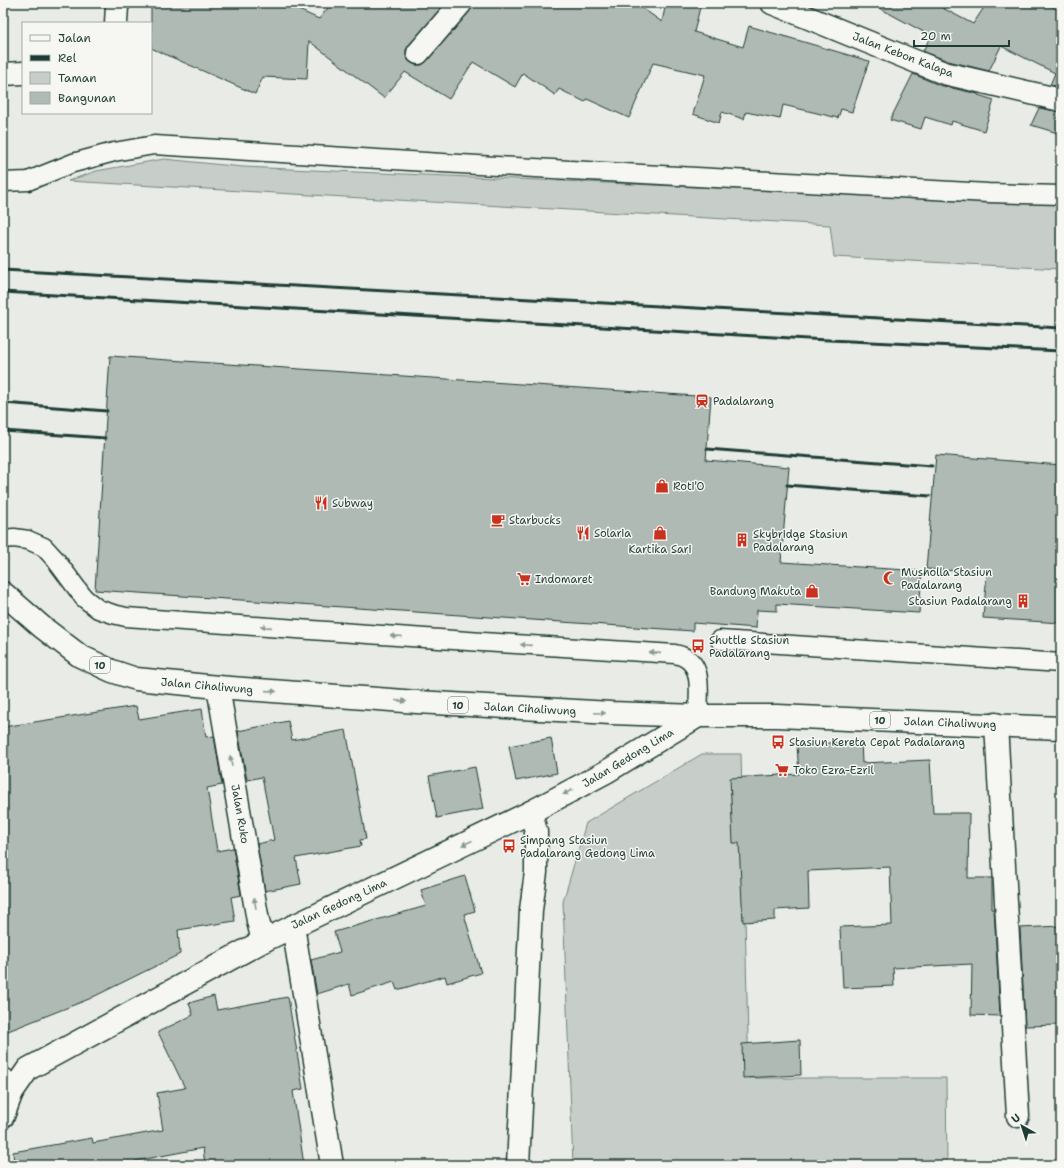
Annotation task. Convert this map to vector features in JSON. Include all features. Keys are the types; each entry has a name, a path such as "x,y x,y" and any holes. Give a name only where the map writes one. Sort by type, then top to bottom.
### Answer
{"main road":[{"path":"116,22 117,6 119,3"},
{"path":"418,53 461,3"},
{"name":"Jalan Kebon Kalapa","path":"772,3 944,73 1061,100"},
{"path":"3,74 22,73"},
{"name":"Jalan Cihaliwung","path":"3,593 42,627 80,656 112,671 136,679 425,703 611,714 776,716 996,724 1061,728"},
{"name":"Jalan Ruko","path":"218,687 258,921 263,941"},
{"name":"Jalan Gedong Lima","path":"3,1116 8,1085 28,1069 263,941 531,812 606,772 698,716"},
{"path":"996,724 1018,1116"},
{"path":"518,1165 531,910 536,872 536,832 531,812"},
{"path":"294,926 332,1165"}],"lane":[{"path":"3,182 28,180 73,163 114,152 154,145 442,163 964,192 1061,194"},
{"path":"3,539 14,538 28,540 44,547 55,559 84,598 98,609 126,617 675,654 684,656 692,662 697,672 698,716"},
{"path":"720,640 1061,663"}],"green space":[{"path":"164,159 243,167 1061,203 1061,269 834,257 830,225 68,181 96,171"},
{"path":"702,754 741,754 749,1078 946,1078 947,1165 573,1165 563,902 586,823"}],"building":[{"path":"151,3 283,3 319,19 332,3 445,3 406,50 406,57 410,62 416,65 422,65 470,11 473,3 635,3 662,22 666,3 701,3 694,32 743,47 749,26 869,61 852,112 841,109 838,118 783,105 780,119 746,112 744,119 722,112 719,123 693,114 705,75 653,63 629,118 587,99 585,102 559,89 555,95 523,73 515,87 473,62 449,99 405,72 384,98 309,41 307,79 263,77 255,94 152,48"},
{"path":"870,3 933,3 973,24 987,3 1044,3 1061,11 1061,87 1050,85 1055,73 1001,46 989,71 948,61 923,51 931,36"},
{"path":"913,74 939,85 978,94 994,100 984,131 952,121 951,125 925,117 921,129 890,120"},
{"path":"1039,108 1061,112 1061,134 1031,125"},
{"path":"110,356 711,397 706,460 789,467 781,562 922,571 919,613 777,604 777,611 757,610 756,628 693,623 693,631 95,590"},
{"path":"936,455 1061,465 1061,623 983,618 987,573 926,569"},
{"path":"136,706 139,719 202,709 206,737 214,736 222,785 207,788 217,851 233,848 241,895 231,897 235,921 178,930 180,954 89,999 3,1033 3,727"},
{"path":"288,721 292,740 346,730 366,839 360,840 361,846 296,858 301,884 265,891 257,844 274,840 262,777 247,780 238,731"},
{"path":"551,738 557,773 516,781 509,746"},
{"path":"861,741 862,763 930,760 933,813 969,813 968,878 992,878 992,909 994,909 1000,1016 971,1015 972,964 893,968 894,986 843,988 840,927 892,925 890,867 808,871 809,908 775,910 775,920 743,922 739,843 733,843 730,778 799,774 797,745"},
{"path":"475,767 483,809 437,818 429,776"},
{"path":"465,876 475,911 464,914 481,973 447,983 445,976 397,990 394,982 352,995 349,984 317,994 311,960 340,952 334,932 426,906 421,890"},
{"path":"1061,926 1061,1025 1025,1026 1020,928"},
{"path":"214,996 217,1010 288,997 303,1089 293,1091 304,1165 205,1165 203,1148 135,1161 136,1165 14,1165 13,1152 92,1138 93,1143 163,1130 157,1093 185,1088 158,1032 193,1015 189,1003"},
{"path":"800,1040 801,1075 743,1078 742,1044"}],"railway":[{"path":"3,270 1061,328"},
{"path":"3,292 808,339 1061,351"},
{"path":"3,403 107,411"},
{"path":"3,431 105,438"},
{"path":"707,449 932,466"},
{"path":"787,485 930,496"}],"place":[{"name":"Padalarang","path":"702,401"},
{"name":"Roti'O","path":"662,486"},
{"name":"Subway","path":"321,503"},
{"name":"Starbucks","path":"498,520"},
{"name":"Solaria","path":"583,533"},
{"name":"Kartika Sari","path":"660,533"},
{"name":"Skybridge Stasiun Padalarang","path":"742,540"},
{"name":"Musholla Stasiun Padalarang","path":"890,578"},
{"name":"Indomaret","path":"524,579"},
{"name":"Bandung Makuta","path":"812,591"},
{"name":"Stasiun Padalarang","path":"1023,601"},
{"name":"Shuttle Stasiun Padalarang","path":"698,646"},
{"name":"Stasiun Kereta Cepat Padalarang","path":"778,742"},
{"name":"Toko Ezra-Ezril","path":"782,770"},
{"name":"Simpang Stasiun Padalarang Gedong Lima","path":"509,846"}]}
